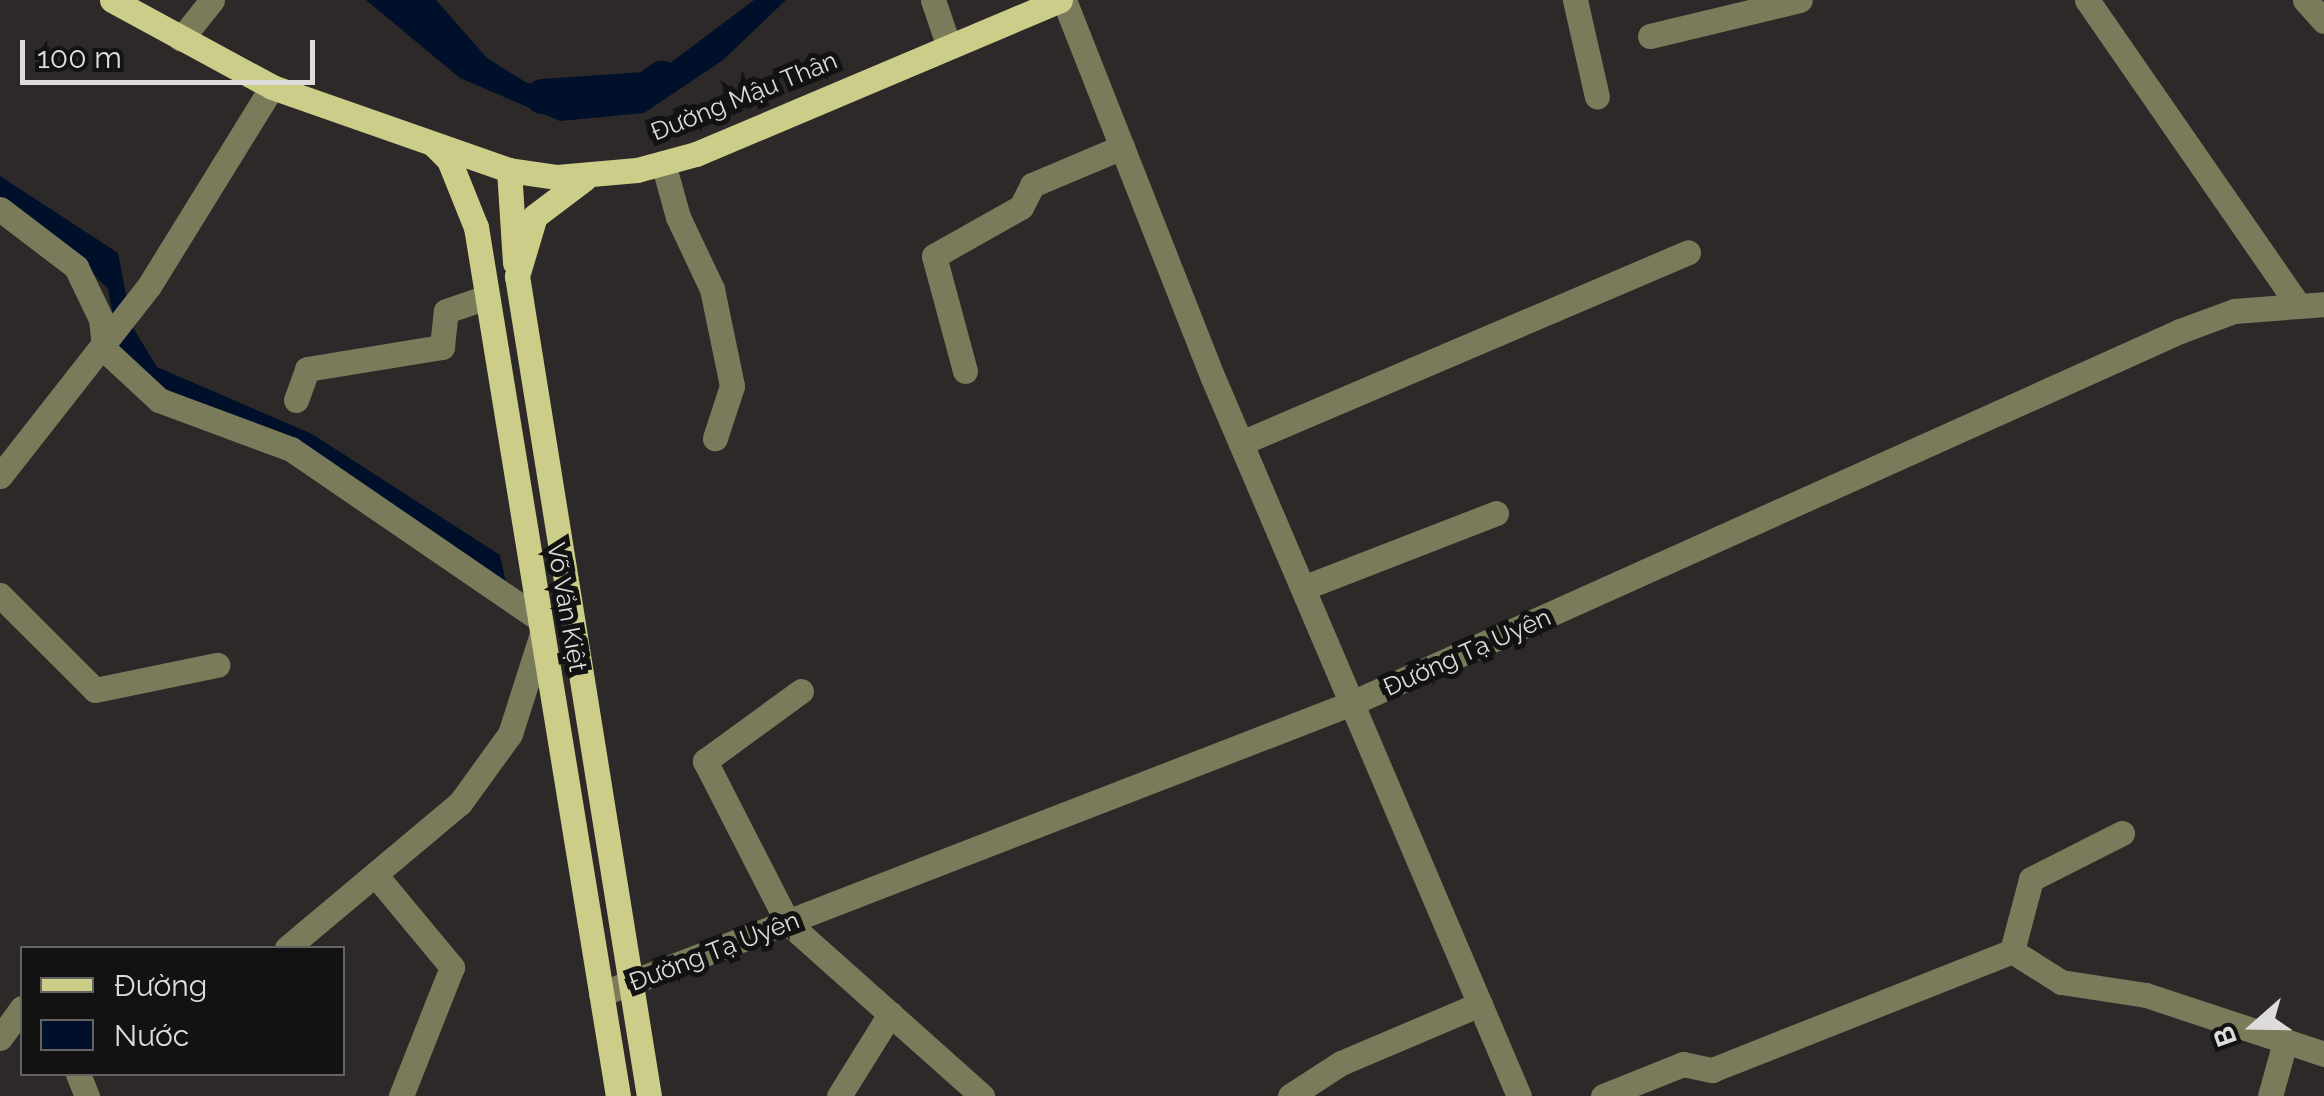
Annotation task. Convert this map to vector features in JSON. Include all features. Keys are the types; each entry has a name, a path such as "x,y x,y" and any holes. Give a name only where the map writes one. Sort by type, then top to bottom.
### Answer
{"main road":[{"name":"Đường Mậu Thân","path":"112,0 272,87 509,170 588,177 664,162 1062,0"},
{"name":"Võ Văn Kiệt","path":"430,140 448,160 474,218 618,1096"},
{"path":"474,218 509,170"},
{"path":"486,289 516,276 509,170"},
{"name":"Võ Văn Kiệt","path":"588,177 535,216 516,276 649,1096"}],"street":[{"path":"182,39 212,0"},
{"path":"933,0 948,44"},
{"path":"1062,0 1241,444 1519,1096"},
{"path":"1574,0 1597,97"},
{"path":"1650,36 1800,0"},
{"path":"2086,0 2295,300"},
{"path":"2305,0 2324,21"},
{"path":"0,476 149,286 272,87"},
{"path":"965,371 934,256 1021,207 1032,185 1122,147"},
{"path":"664,162 678,217 712,289 732,386 714,438"},
{"path":"0,209 76,267 102,320 107,344 159,400 291,448 540,626 510,734 460,803 378,878 289,946"},
{"path":"1241,444 1688,252"},
{"path":"296,400 307,369 442,347 446,311 486,289"},
{"name":"Đường Tạ Uyên","path":"602,994 1352,703 2180,330 2295,300 2324,304"},
{"path":"1302,588 1496,513"},
{"path":"0,595 95,690 217,666"},
{"path":"800,691 705,761 788,923 982,1096"},
{"path":"2012,951 2031,879 2122,833"},
{"path":"378,878 452,968 401,1096"},
{"path":"2012,951 2061,982 2146,995 2324,1054"},
{"path":"1603,1096 1683,1064 1712,1070 2012,951"},
{"path":"1290,1096 1341,1063 1480,1004"},
{"path":"839,1096 890,1014"},
{"path":"2270,1096 2286,1042"}],"water":[{"path":"366,0 436,0 487,58 527,83 610,95 649,79 754,0 786,0 723,60 644,113 560,121 460,78"},
{"path":"0,176 118,253 132,326 157,367 312,434 500,555 507,587 466,556 165,395 120,352 108,289 73,253 0,201"}],"waterway":[{"path":"542,96 646,89 661,78"}]}
